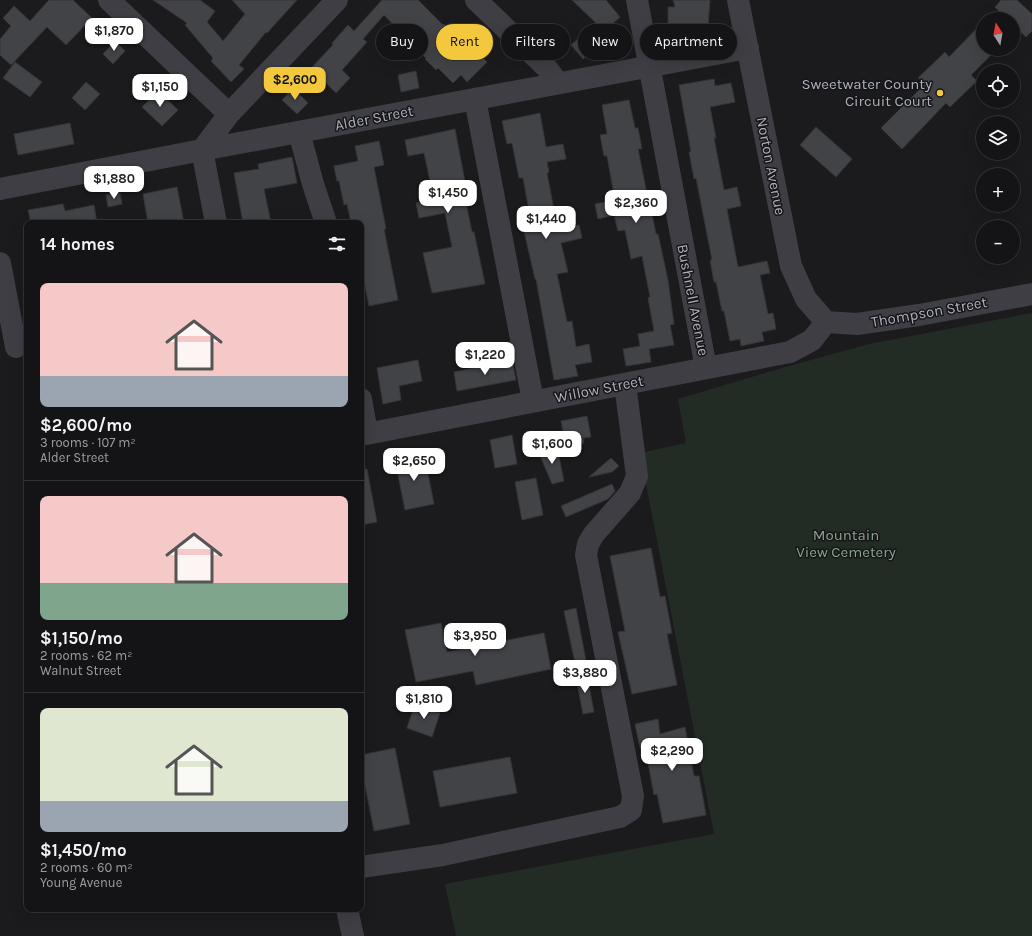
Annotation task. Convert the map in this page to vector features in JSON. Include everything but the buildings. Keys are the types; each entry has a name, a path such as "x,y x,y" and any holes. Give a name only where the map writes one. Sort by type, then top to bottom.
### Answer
{"street":[{"path":"108,0 229,114"},
{"path":"215,220 202,150 229,114 337,0"},
{"path":"476,0 546,67 558,83"},
{"name":"Bushnell Avenue","path":"637,0 706,368"},
{"name":"Norton Avenue","path":"738,0 791,266 806,299 826,322"},
{"name":"Alder Street","path":"0,189 748,48"},
{"path":"474,99 534,401"},
{"path":"298,132 325,220"},
{"path":"0,263 16,347"},
{"name":"Thompson Street","path":"826,322 857,324 911,316 1032,294"},
{"name":"Willow Street","path":"364,434 790,352 812,340 826,322"},
{"path":"364,867 443,855 620,817 631,810 633,796 586,555 588,544 594,534 630,493 637,476 625,384"},
{"path":"348,912 353,936"}],"green space":[{"name":"Mountain View Cemetery","path":"1032,313 1032,936 456,936 445,884 714,834 640,453 686,443 678,399 869,344"}],"place":[{"name":"Sweetwater County Circuit Court","path":"940,93"}]}
